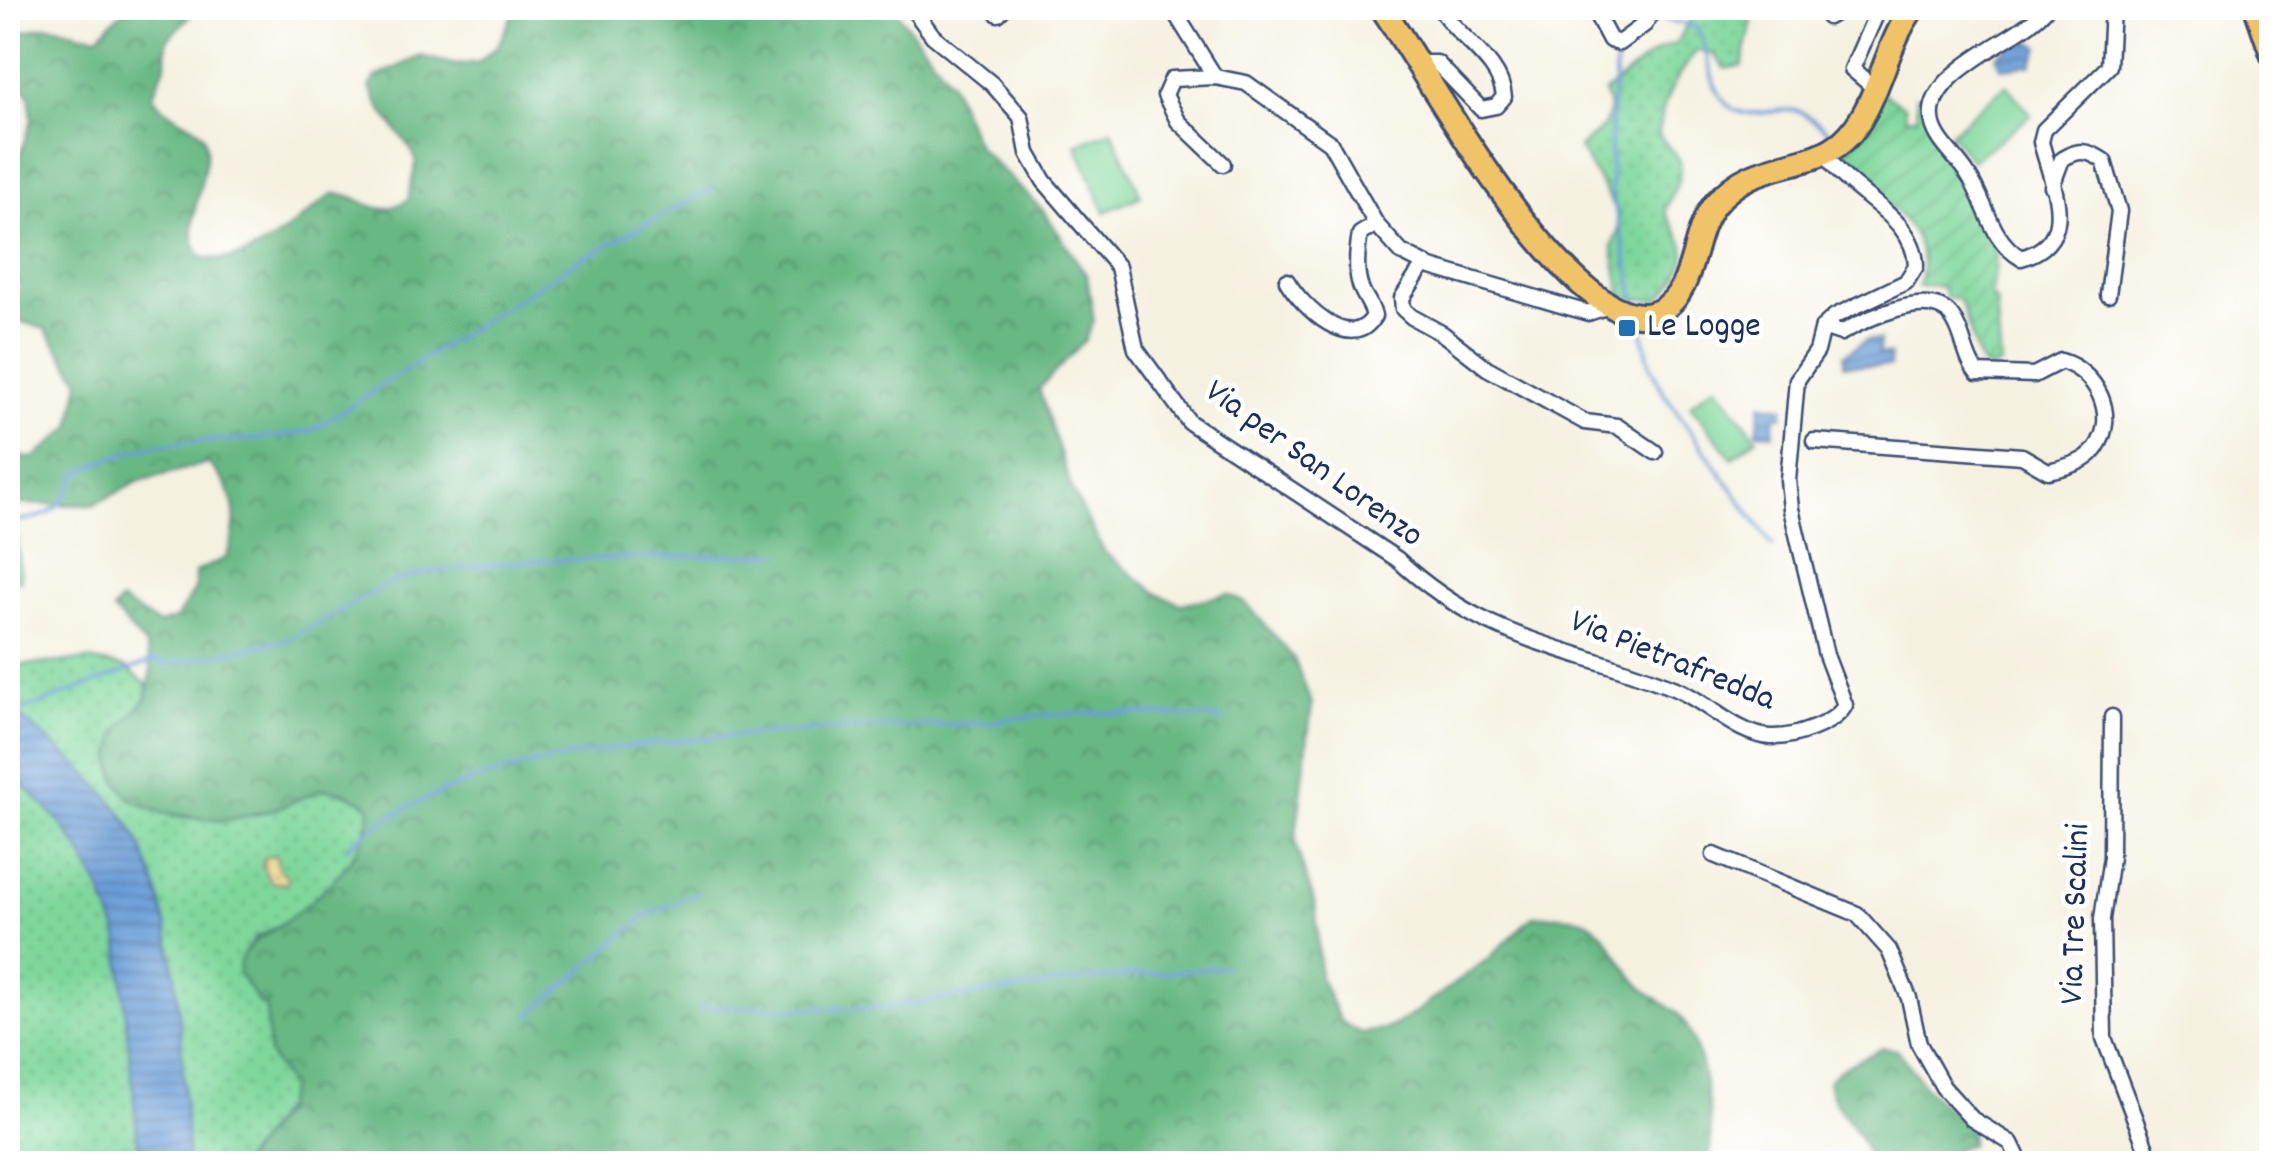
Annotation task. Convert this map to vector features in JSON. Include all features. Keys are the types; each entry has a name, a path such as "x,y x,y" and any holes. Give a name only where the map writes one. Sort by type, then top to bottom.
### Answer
{"main road":[{"path":"1382,8 1509,201 1559,265 1606,307 1633,318 1664,309 1688,273 1702,225 1717,202 1769,166 1825,152 1852,132 1894,36 1913,8"},
{"path":"2256,8 2272,54"}],"street":[{"name":"Via per San Lorenzo","path":"912,8 933,36 992,84 1022,117 1028,152 1044,181 1118,267 1136,349 1188,422 1397,559 1425,585 1472,617"},
{"path":"1172,8 1215,77"},
{"path":"1420,63 1437,62 1482,109 1496,106 1504,96 1503,83 1450,26 1440,8"},
{"path":"1593,8 1610,40 1619,43 1645,24 1654,8"},
{"path":"1819,8 1828,17 1843,8"},
{"path":"1873,87 1852,69 1879,8"},
{"path":"2046,8 1986,48 1939,94 1931,108 1934,128 1968,174 2004,248 2020,258 2042,252 2054,240 2058,219 2042,142 2044,130 2109,66 2112,8"},
{"path":"1223,164 1178,121 1164,94 1172,78 1215,77 1246,83 1330,143 1376,224 1401,252 1424,264 1588,313 1606,307"},
{"path":"2052,186 2062,159 2073,152 2089,151 2104,160 2119,211 2108,295"},
{"path":"1814,441 2022,456 2048,471 2071,466 2095,451 2105,430 2101,400 2084,370 2061,361 2034,375 1977,373 1954,318 1945,310 1922,306 1880,312 1840,333 1823,326 1835,316 1906,282 1916,266 1914,247 1902,227 1846,182 1825,152"},
{"path":"1288,282 1298,299 1340,330 1354,333 1367,328 1374,316 1371,300 1360,287 1356,260 1360,234 1376,224"},
{"path":"1424,264 1402,298 1403,309 1412,317 1443,334 1487,368 1586,422 1617,426 1655,452"},
{"name":"Via Pietrafredda","path":"1472,617 1680,690 1757,734 1785,736 1833,719 1845,705 1823,642 1788,480 1797,380 1817,351 1823,326"},
{"name":"Via Tre Scalini","path":"2112,717 2111,858 2102,920 2104,1038 2152,1164"},
{"path":"1714,855 1858,914 1889,950 1909,998 1919,1044 1943,1087 1972,1119 2011,1143 2021,1164"}],"green space":[{"path":"126,8 197,8 167,40 166,63 153,95 165,110 196,128 205,140 193,231 202,257 220,259 255,250 333,194 353,197 377,208 396,206 409,199 415,158 370,86 376,77 421,56 456,65 479,62 498,45 515,10 511,8 894,8 950,81 977,146 1043,210 1087,276 1094,321 1085,340 1039,389 1072,490 1105,553 1159,595 1181,604 1228,594 1247,604 1294,659 1312,704 1295,843 1316,908 1320,977 1340,1021 1361,1033 1383,1030 1405,1020 1489,958 1533,916 1578,918 1601,932 1641,986 1674,1010 1687,1027 1706,1086 1709,1163 242,1163 283,1111 290,1086 269,1054 266,1004 260,1005 239,973 240,961 252,944 309,903 338,875 361,842 370,806 346,793 323,789 278,808 223,821 162,813 130,799 117,781 111,758 118,730 147,698 151,671 146,646 113,610 121,601 159,624 176,619 195,589 195,572 226,558 234,532 234,508 225,485 208,463 140,481 93,505 8,504 8,457 34,458 71,427 80,381 45,329 12,319 8,311 8,163 21,152 32,119 29,95 8,68 8,30 49,26 99,35"},
{"path":"1697,8 1755,8 1742,66 1725,69 1714,54 1696,51 1671,90 1659,135 1681,162 1679,179 1665,211 1682,241 1682,266 1669,289 1657,300 1622,298 1612,246 1619,214 1579,148 1604,126 1610,109 1604,92 1648,57 1676,44"},
{"path":"2006,85 2031,115 1972,161 1950,134"},
{"path":"1882,92 1904,106 1906,118 1917,117 1916,96 1928,96 1928,118 1935,138 1991,232 1996,259 1991,300 1996,300 2001,365 1990,369 1980,363 1960,300 1946,298 1943,287 1918,286 1922,266 1913,233 1889,205 1847,168 1840,155 1869,126"},
{"path":"1112,130 1141,196 1105,212 1076,145"},
{"path":"1716,385 1757,438 1732,458 1690,405"},
{"path":"17,537 21,580 8,581 8,538"},
{"path":"88,660 125,667 147,684 147,698 125,724 112,756 116,779 127,794 144,806 189,818 238,818 277,808 308,792 334,790 370,806 367,827 345,868 311,903 253,939 270,1016 269,1054 290,1086 289,1100 242,1163 8,1164 8,666"},
{"path":"1883,1048 1898,1050 1925,1087 1970,1129 1971,1144 1956,1149 1948,1163 1868,1163 1861,1139 1835,1102 1828,1081 1841,1069"}],"sand":[{"path":"276,855 278,868 289,878 286,884 271,882 262,866 264,858"}],"water":[{"path":"2025,38 2040,47 2031,65 2002,68 1996,56"},
{"path":"1866,340 1880,340 1879,354 1890,355 1890,366 1844,365 1844,355"},
{"path":"1761,404 1783,407 1782,416 1775,416 1773,434 1757,432"},
{"path":"8,707 79,766 112,801 137,838 153,876 178,998 188,1163 140,1163 118,935 100,888 77,846 60,822 8,769"}],"waterway":[{"path":"1665,19 1697,27 1714,83 1730,107 1748,113 1797,111 1829,132"},
{"path":"1617,50 1610,138 1612,193 1637,306"},
{"path":"8,522 52,511 78,474 137,450 313,430 572,264 712,189"},
{"path":"1640,320 1650,366 1665,395 1773,546"},
{"path":"8,716 155,660 166,665 288,640 390,583 422,573 524,561 778,554"},
{"path":"347,848 407,808 481,778 565,757 654,743 1080,713 1224,719"},
{"path":"529,1016 647,915 699,893"},
{"path":"698,1007 869,1009 1098,978 1226,967"}],"place":[{"name":"Le Logge","path":"1627,328"}]}
